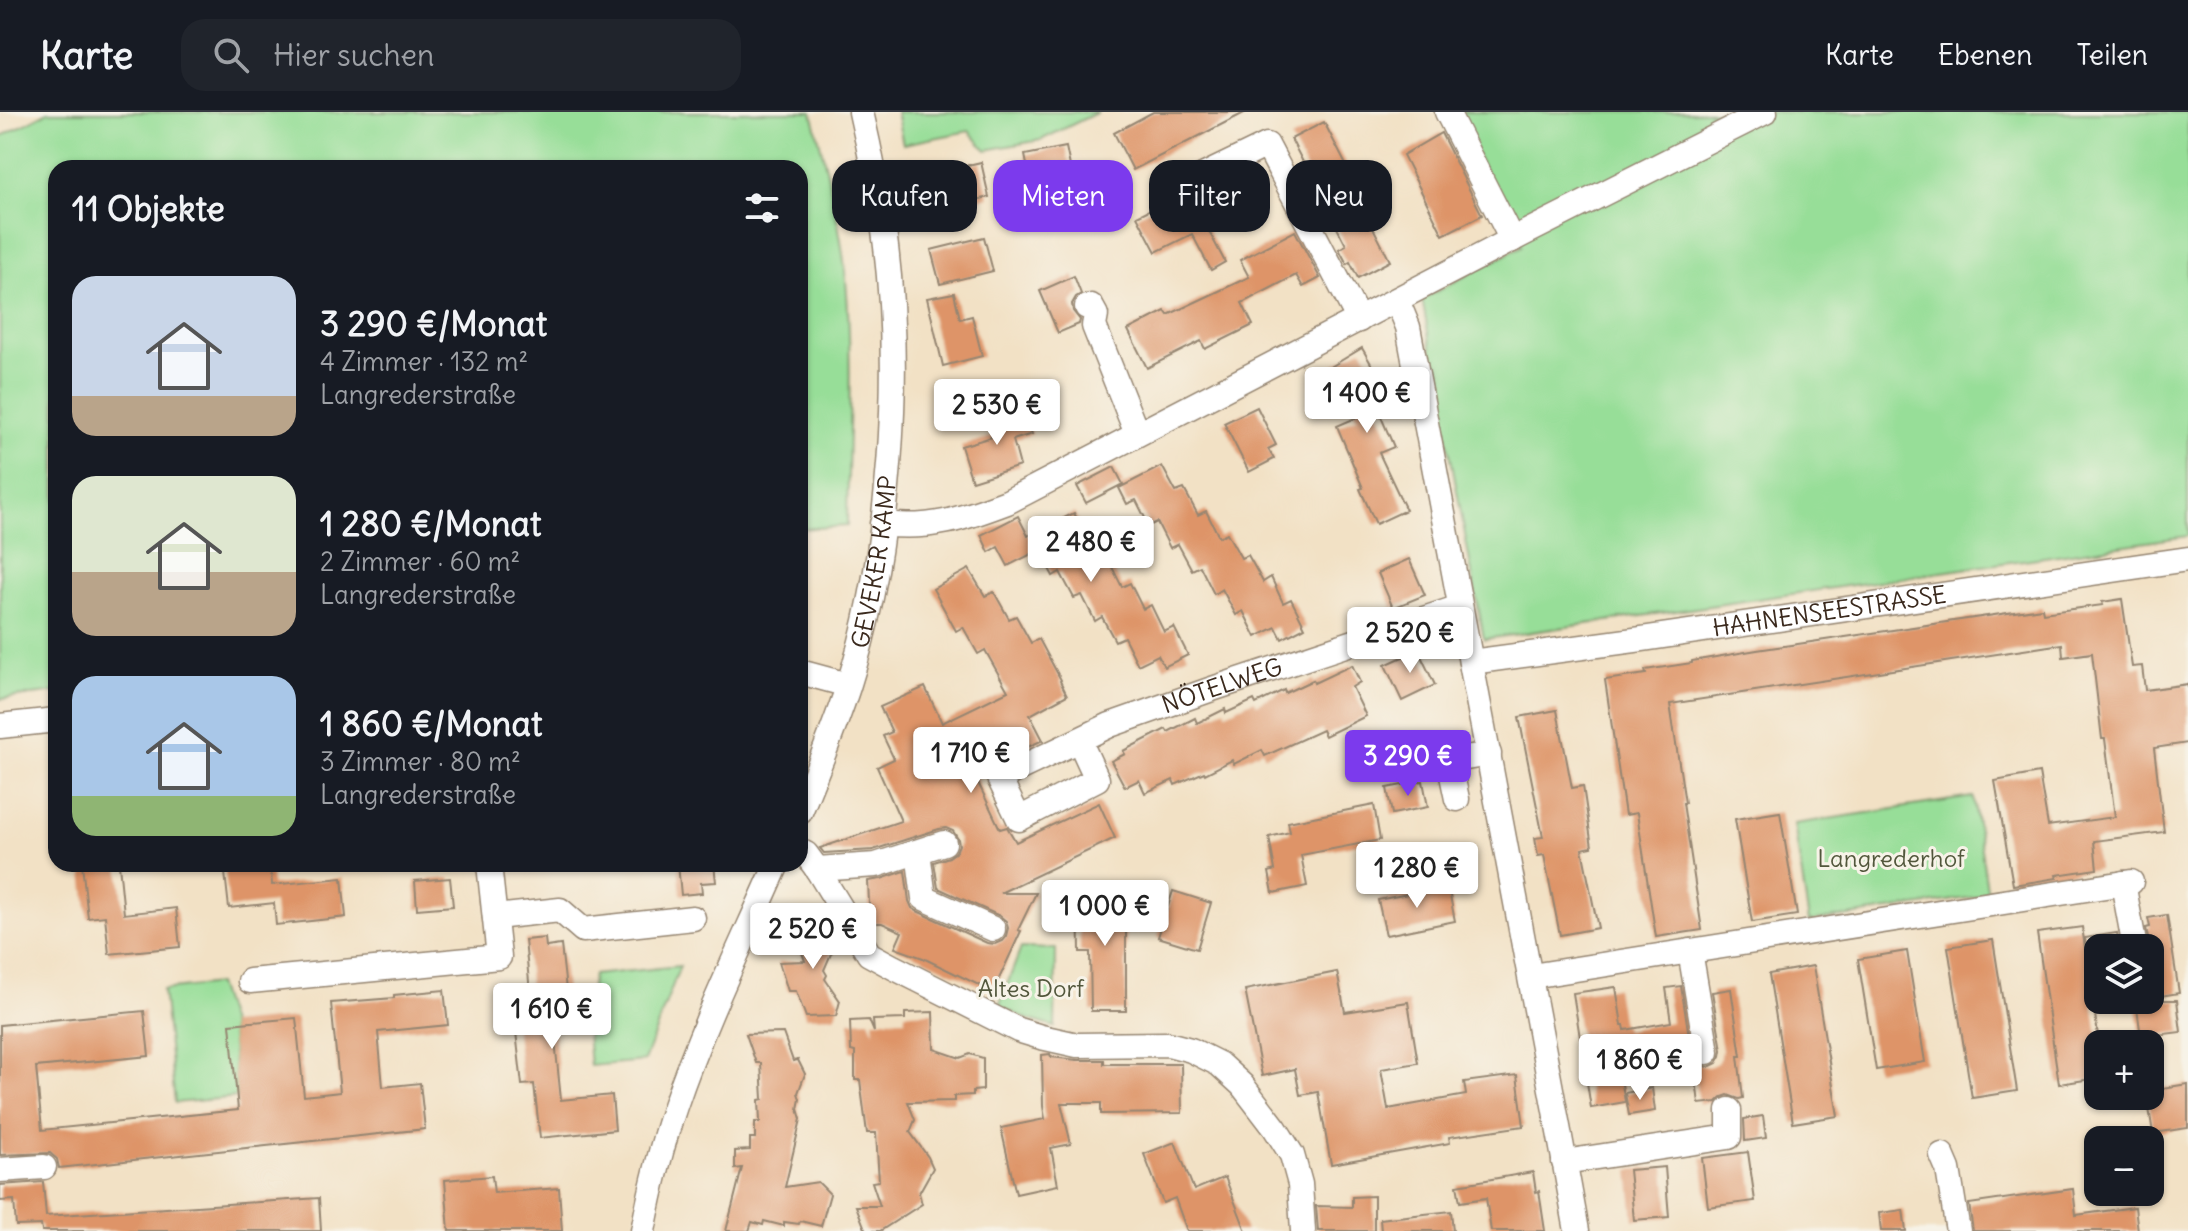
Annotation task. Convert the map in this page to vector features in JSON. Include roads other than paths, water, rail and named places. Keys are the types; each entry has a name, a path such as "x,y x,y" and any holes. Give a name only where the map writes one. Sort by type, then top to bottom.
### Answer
{"street":[{"name":"GEVEKER KAMP","path":"808,791 848,685 873,584 882,524 890,423 890,300 884,232 861,112"},
{"path":"1447,112 1518,237"},
{"path":"882,524 909,527 962,519 1007,502 1765,112"},
{"path":"1236,160 1267,145 1359,320"},
{"path":"1397,300 1408,327 1577,1231"},
{"path":"1087,307 1091,306 1096,315 1094,326 1137,434"},
{"name":"HAHNENSEESTRASSE","path":"1471,662 2188,559"},
{"name":"NÖTELWEG","path":"1079,740 1110,725 1212,689 1460,607"},
{"path":"808,674 848,685"},
{"path":"0,726 48,721"},
{"path":"1457,799 1449,761 1489,754"},
{"path":"817,869 876,865 944,843"},
{"path":"918,852 924,898 993,929"},
{"path":"808,857 869,954 1018,1030 1077,1045 1168,1044 1191,1050 1219,1064 1242,1085 1292,1155 1300,1184 1303,1231"},
{"path":"250,981 499,957 490,872"},
{"path":"643,1231 674,1108 773,872"},
{"path":"1531,976 2127,882 2133,934"},
{"path":"495,917 560,910 583,930 693,918"},
{"path":"1690,951 1707,1052"},
{"path":"1564,1162 1729,1137 1729,1110"},
{"path":"1942,1155 1948,1169 1958,1231"},
{"path":"0,1170 44,1167"}],"park label":[{"name":"Langrederhof","path":"1891,859"},
{"name":"Altes Dorf","path":"1031,989"}]}
